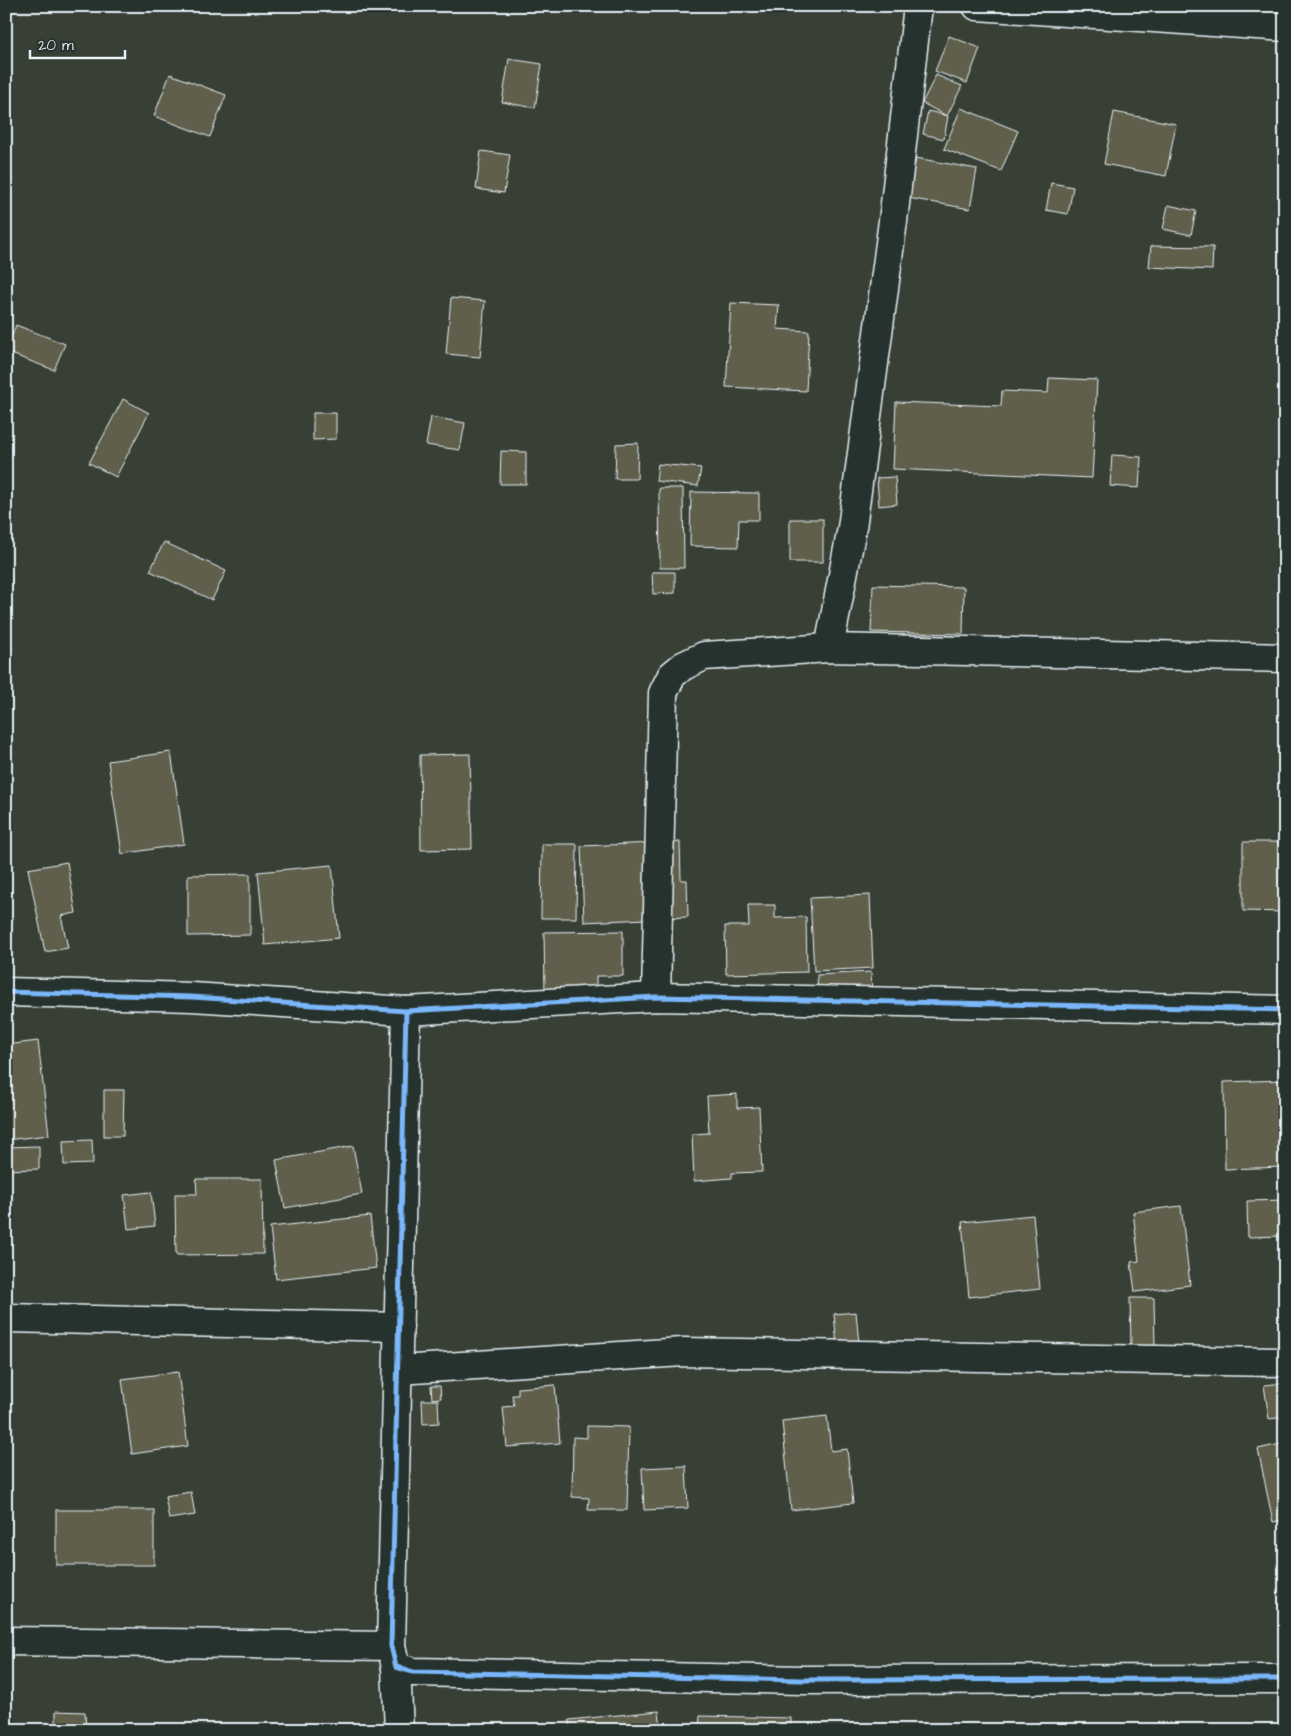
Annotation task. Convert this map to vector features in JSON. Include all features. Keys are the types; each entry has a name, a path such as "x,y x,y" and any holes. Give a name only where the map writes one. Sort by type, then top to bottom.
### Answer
{"street":[{"path":"829,648 853,519 894,211 918,6"},
{"path":"977,6 1285,27"},
{"path":"656,996 664,693 672,675 683,666 704,656 829,648 1285,658"},
{"path":"6,992 192,998 406,1011 656,996 1285,1010"},
{"path":"399,1730 393,1656 406,1011"},
{"path":"6,1318 399,1327"},
{"path":"398,1370 683,1352 1285,1362"},
{"path":"6,1641 393,1656 413,1672 791,1680 1285,1679"}],"building":[{"path":"949,36 980,48 967,83 935,71"},
{"path":"509,59 542,64 535,108 502,102"},
{"path":"170,74 226,95 210,137 154,116"},
{"path":"936,75 962,86 947,116 922,103"},
{"path":"961,108 1018,131 1001,171 944,149"},
{"path":"928,111 948,116 944,139 923,134"},
{"path":"1114,112 1176,124 1166,176 1104,164"},
{"path":"481,151 510,155 504,193 476,189"},
{"path":"916,158 977,169 970,209 908,198"},
{"path":"1051,183 1073,187 1068,214 1046,210"},
{"path":"1168,205 1196,211 1191,235 1163,229"},
{"path":"1151,246 1213,247 1212,270 1149,267"},
{"path":"451,298 485,301 480,357 446,354"},
{"path":"731,303 779,305 777,329 809,331 806,391 726,387"},
{"path":"16,325 65,344 54,370 6,352"},
{"path":"1049,378 1097,380 1092,478 893,469 896,402 1001,406 1002,391 1048,393"},
{"path":"123,399 149,413 116,477 89,463"},
{"path":"313,413 336,413 336,439 313,440"},
{"path":"431,417 465,423 460,450 426,445"},
{"path":"638,443 637,479 615,479 616,444"},
{"path":"501,451 526,452 526,484 500,484"},
{"path":"1112,455 1141,457 1139,488 1110,486"},
{"path":"658,464 701,468 698,486 656,481"},
{"path":"895,477 897,504 879,506 877,478"},
{"path":"659,488 683,488 684,568 660,568"},
{"path":"691,492 759,493 759,520 739,520 738,547 690,546"},
{"path":"790,519 823,519 823,562 790,562"},
{"path":"164,542 226,571 212,600 150,571"},
{"path":"652,572 675,572 675,593 653,594"},
{"path":"873,585 964,587 963,634 871,632"},
{"path":"171,752 184,844 122,854 108,761"},
{"path":"470,754 472,849 421,850 420,755"},
{"path":"680,842 681,880 687,880 688,917 584,922 581,846"},
{"path":"1243,842 1284,842 1285,912 1243,911"},
{"path":"542,844 577,844 576,918 541,918"},
{"path":"67,862 76,913 61,916 68,948 45,952 28,869"},
{"path":"332,865 339,938 265,945 258,872"},
{"path":"250,874 250,935 188,936 188,875"},
{"path":"870,895 873,968 814,971 810,898"},
{"path":"748,905 775,905 775,918 806,917 807,972 726,974 725,926 749,926"},
{"path":"623,931 623,976 596,976 596,992 545,993 544,932"},
{"path":"871,972 872,994 818,997 817,975"},
{"path":"38,1041 49,1135 6,1140 6,1045"},
{"path":"1285,1080 1285,1167 1225,1169 1224,1082"},
{"path":"104,1090 124,1090 123,1136 104,1136"},
{"path":"737,1094 737,1108 759,1107 762,1172 732,1173 732,1178 694,1181 692,1134 709,1133 707,1096"},
{"path":"92,1140 93,1164 64,1165 63,1141"},
{"path":"39,1146 39,1169 6,1170 6,1147"},
{"path":"353,1146 362,1194 285,1208 276,1160"},
{"path":"196,1179 262,1179 263,1254 176,1255 175,1194 197,1194"},
{"path":"151,1192 155,1226 128,1229 124,1195"},
{"path":"1285,1200 1285,1236 1248,1237 1247,1201"},
{"path":"1181,1206 1190,1285 1135,1292 1131,1262 1139,1261 1133,1212"},
{"path":"1033,1215 1040,1289 969,1297 962,1222"},
{"path":"370,1216 376,1268 276,1279 270,1227"},
{"path":"1130,1298 1154,1298 1155,1347 1131,1348"},
{"path":"856,1312 859,1344 837,1346 834,1314"},
{"path":"178,1372 188,1446 132,1454 122,1379"},
{"path":"1285,1383 1285,1417 1269,1419 1264,1385"},
{"path":"555,1385 560,1443 507,1447 503,1407 514,1406 512,1395 518,1395 518,1388"},
{"path":"431,1386 440,1386 441,1398 432,1399"},
{"path":"422,1400 438,1400 439,1423 423,1424"},
{"path":"827,1416 831,1451 847,1449 853,1503 791,1510 782,1421"},
{"path":"587,1426 629,1427 627,1510 588,1510 589,1498 572,1497 573,1437 587,1438"},
{"path":"1285,1443 1285,1520 1273,1522 1258,1449"},
{"path":"686,1466 688,1508 644,1510 642,1468"},
{"path":"191,1492 195,1515 169,1519 165,1496"},
{"path":"56,1510 154,1510 154,1565 56,1565"},
{"path":"56,1711 85,1712 86,1730 56,1730"},
{"path":"659,1711 661,1730 570,1730 569,1720"},
{"path":"700,1716 791,1718 791,1730 699,1730"}],"cycle path":[{"path":"6,992 192,997 406,1011 656,997 1285,1010"},
{"path":"406,1011 391,1646 396,1667 413,1672 801,1680 1285,1679"}]}
